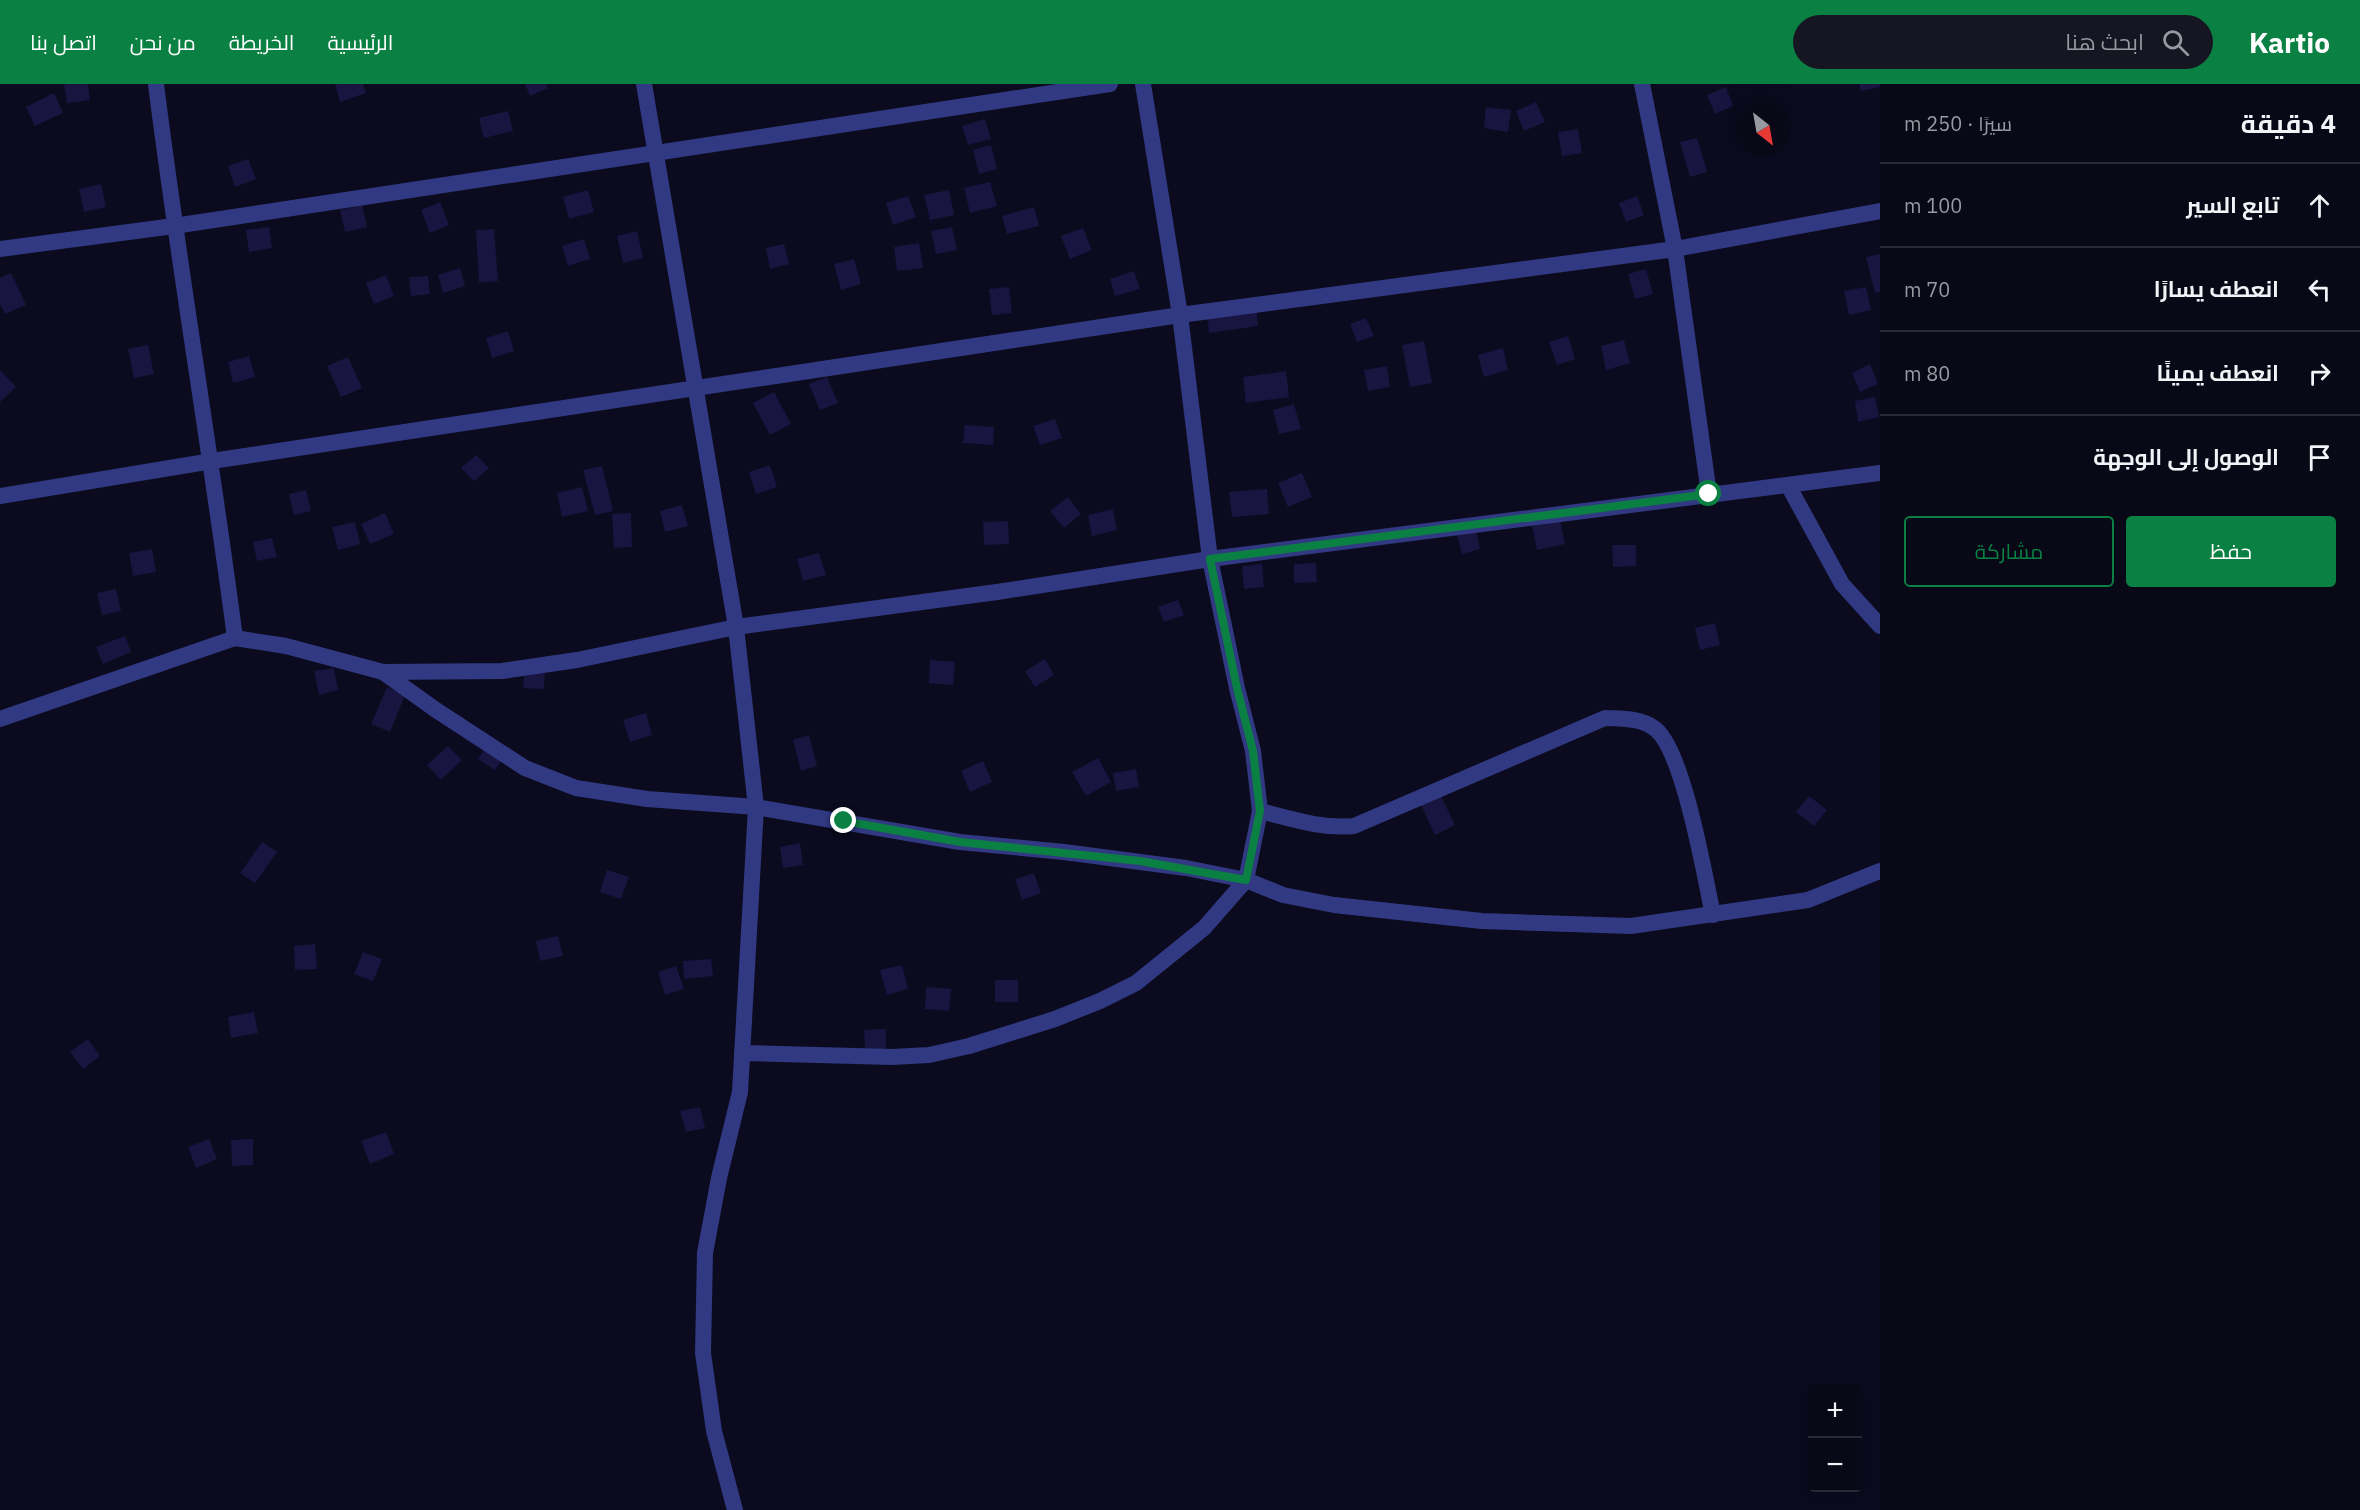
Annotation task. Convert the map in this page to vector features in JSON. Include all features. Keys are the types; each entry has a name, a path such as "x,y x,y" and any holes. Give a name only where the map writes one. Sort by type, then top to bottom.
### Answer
{"street":[{"path":"156,84 174,226 212,461 235,638"},
{"path":"644,84 736,627 756,807 740,1092 719,1178 705,1253 703,1353 714,1431 735,1510"},
{"path":"0,249 174,226 1110,84"},
{"path":"742,1053 892,1057 929,1055 969,1046 1055,1019 1100,1002 1136,983 1204,928 1246,880 1260,811 1253,751 1237,688 1210,559 1180,315 1143,84"},
{"path":"1642,84 1676,249 1709,494"},
{"path":"0,496 212,461 1180,315 1676,249 1880,211"},
{"path":"0,719 235,638 286,646 383,672 502,671 577,660 736,627 997,592 1210,559 1880,473"},
{"path":"1788,484 1842,584 1880,626"},
{"path":"383,672 525,768 576,788 647,799 756,807 960,842 1140,861 1246,880 1283,895 1334,905 1482,921 1631,926 1808,900 1880,871"},
{"path":"1260,811 1311,825 1333,828 1354,826 1605,718 1642,721 1657,729 1676,759 1713,915"}],"building":[{"path":"64,84 88,84 90,100 67,103"},
{"path":"335,84 363,84 366,93 340,102"},
{"path":"525,84 546,84 548,88 530,96"},
{"path":"1859,84 1880,84 1880,87 1861,91"},
{"path":"1726,87 1733,106 1715,114 1707,95"},
{"path":"54,93 63,113 35,126 26,107"},
{"path":"1536,102 1545,122 1524,131 1516,111"},
{"path":"1486,107 1511,110 1508,132 1484,128"},
{"path":"508,111 513,131 484,138 479,118"},
{"path":"985,119 991,139 968,145 962,126"},
{"path":"1578,129 1582,153 1562,156 1558,132"},
{"path":"1697,138 1707,172 1690,177 1680,142"},
{"path":"991,145 997,169 979,174 973,150"},
{"path":"248,159 256,179 235,187 228,166"},
{"path":"990,182 997,206 970,213 964,188"},
{"path":"101,184 106,207 84,212 79,189"},
{"path":"588,190 594,212 569,219 563,197"},
{"path":"949,190 954,215 930,220 924,195"},
{"path":"908,196 916,217 893,225 886,203"},
{"path":"1637,196 1644,215 1626,222 1619,203"},
{"path":"440,202 449,225 430,233 421,210"},
{"path":"362,205 367,227 345,232 340,210"},
{"path":"1034,207 1039,226 1007,234 1002,216"},
{"path":"269,227 272,248 249,252 246,230"},
{"path":"952,227 957,250 936,254 931,231"},
{"path":"1083,228 1092,250 1070,259 1061,236"},
{"path":"494,229 498,281 479,283 476,230"},
{"path":"637,231 643,258 623,263 617,236"},
{"path":"584,239 590,259 568,266 562,246"},
{"path":"919,243 923,268 897,271 894,247"},
{"path":"784,244 789,264 770,269 766,248"},
{"path":"1880,254 1880,292 1875,293 1866,257"},
{"path":"854,259 861,284 841,290 834,264"},
{"path":"460,268 465,286 443,293 438,275"},
{"path":"1646,269 1653,294 1635,299 1628,274"},
{"path":"1134,271 1140,289 1115,296 1110,279"},
{"path":"11,273 26,305 5,314 0,304 0,278"},
{"path":"386,275 394,296 374,304 366,283"},
{"path":"428,276 430,294 411,296 409,277"},
{"path":"1009,287 1012,313 992,315 989,289"},
{"path":"1866,287 1871,310 1849,315 1844,291"},
{"path":"1256,306 1258,326 1209,333 1207,313"},
{"path":"1366,318 1374,336 1357,342 1350,324"},
{"path":"508,331 514,351 492,358 486,338"},
{"path":"1568,336 1575,359 1557,365 1549,342"},
{"path":"1624,340 1630,363 1606,370 1601,346"},
{"path":"1424,341 1432,383 1410,387 1402,345"},
{"path":"148,345 154,374 134,378 128,349"},
{"path":"1503,348 1508,370 1484,377 1478,355"},
{"path":"249,356 255,377 233,383 228,362"},
{"path":"348,357 362,388 341,397 327,366"},
{"path":"1870,364 1878,384 1860,392 1852,373"},
{"path":"1387,366 1390,387 1368,391 1364,370"},
{"path":"0,370 16,387 0,402"},
{"path":"1286,371 1289,397 1246,403 1243,377"},
{"path":"827,377 838,403 820,410 809,384"},
{"path":"774,392 791,424 770,435 753,403"},
{"path":"1875,397 1879,417 1858,422 1855,401"},
{"path":"1294,404 1301,429 1279,434 1273,410"},
{"path":"1055,419 1062,438 1040,445 1033,426"},
{"path":"965,425 994,427 993,445 963,443"},
{"path":"476,455 489,468 474,481 461,468"},
{"path":"770,465 777,487 756,494 749,472"},
{"path":"602,466 613,511 595,515 583,470"},
{"path":"1302,473 1312,497 1288,507 1278,483"},
{"path":"582,487 588,511 562,517 557,493"},
{"path":"1267,489 1269,514 1232,517 1229,492"},
{"path":"306,490 311,511 294,515 289,494"},
{"path":"1068,497 1081,514 1064,528 1050,511"},
{"path":"682,505 688,526 665,532 660,511"},
{"path":"1113,509 1117,530 1092,536 1088,515"},
{"path":"385,513 394,534 370,544 361,524"},
{"path":"631,513 632,547 614,548 612,514"},
{"path":"1560,520 1565,544 1537,550 1532,526"},
{"path":"1008,521 1009,544 984,545 983,522"},
{"path":"355,522 360,544 338,550 332,527"},
{"path":"1475,526 1480,549 1462,554 1456,531"},
{"path":"272,538 277,557 257,561 253,542"},
{"path":"1612,545 1636,545 1636,566 1613,567"},
{"path":"152,549 156,572 133,576 129,553"},
{"path":"819,553 826,575 803,581 797,559"},
{"path":"1316,563 1317,582 1294,583 1294,564"},
{"path":"1262,564 1264,587 1244,589 1242,566"},
{"path":"116,589 121,611 102,615 97,593"},
{"path":"1178,600 1184,615 1164,622 1158,607"},
{"path":"1715,623 1720,645 1700,650 1695,628"},
{"path":"125,636 131,652 103,664 96,647"},
{"path":"1045,659 1054,675 1035,687 1025,671"},
{"path":"930,660 955,662 953,685 929,683"},
{"path":"525,667 545,668 544,689 523,688"},
{"path":"334,668 338,690 319,695 314,671"},
{"path":"387,687 405,695 390,732 371,724"},
{"path":"646,713 652,735 630,742 623,720"},
{"path":"809,735 817,766 801,771 793,740"},
{"path":"490,741 507,752 495,770 478,759"},
{"path":"448,746 462,760 441,780 427,765"},
{"path":"1098,758 1111,782 1086,796 1072,772"},
{"path":"983,761 992,782 970,792 961,771"},
{"path":"1136,769 1139,787 1116,791 1113,773"},
{"path":"1441,796 1455,825 1435,835 1421,805"},
{"path":"1809,796 1827,810 1814,826 1796,812"},
{"path":"262,842 277,852 255,883 240,873"},
{"path":"800,843 803,865 783,868 780,847"},
{"path":"607,870 629,877 621,899 600,892"},
{"path":"1034,873 1041,893 1022,900 1015,879"},
{"path":"558,936 563,956 540,961 536,941"},
{"path":"315,944 317,969 295,970 294,946"},
{"path":"363,952 382,959 373,981 354,974"},
{"path":"711,959 713,976 684,979 683,961"},
{"path":"902,965 908,989 887,995 880,970"},
{"path":"676,966 684,989 665,995 658,972"},
{"path":"995,980 1018,980 1018,1002 995,1002"},
{"path":"926,987 951,989 949,1011 925,1009"},
{"path":"254,1012 258,1033 231,1038 228,1017"},
{"path":"886,1029 886,1049 865,1050 864,1030"},
{"path":"88,1039 100,1056 83,1069 70,1052"},
{"path":"700,1107 705,1128 686,1132 680,1111"},
{"path":"386,1132 394,1154 370,1164 361,1141"},
{"path":"209,1139 217,1159 196,1168 188,1147"},
{"path":"253,1139 253,1165 232,1166 231,1140"}],"route":[{"path":"844,821 960,842 1140,861 1246,880 1260,811 1253,751 1237,688 1210,559 1709,494"}]}
